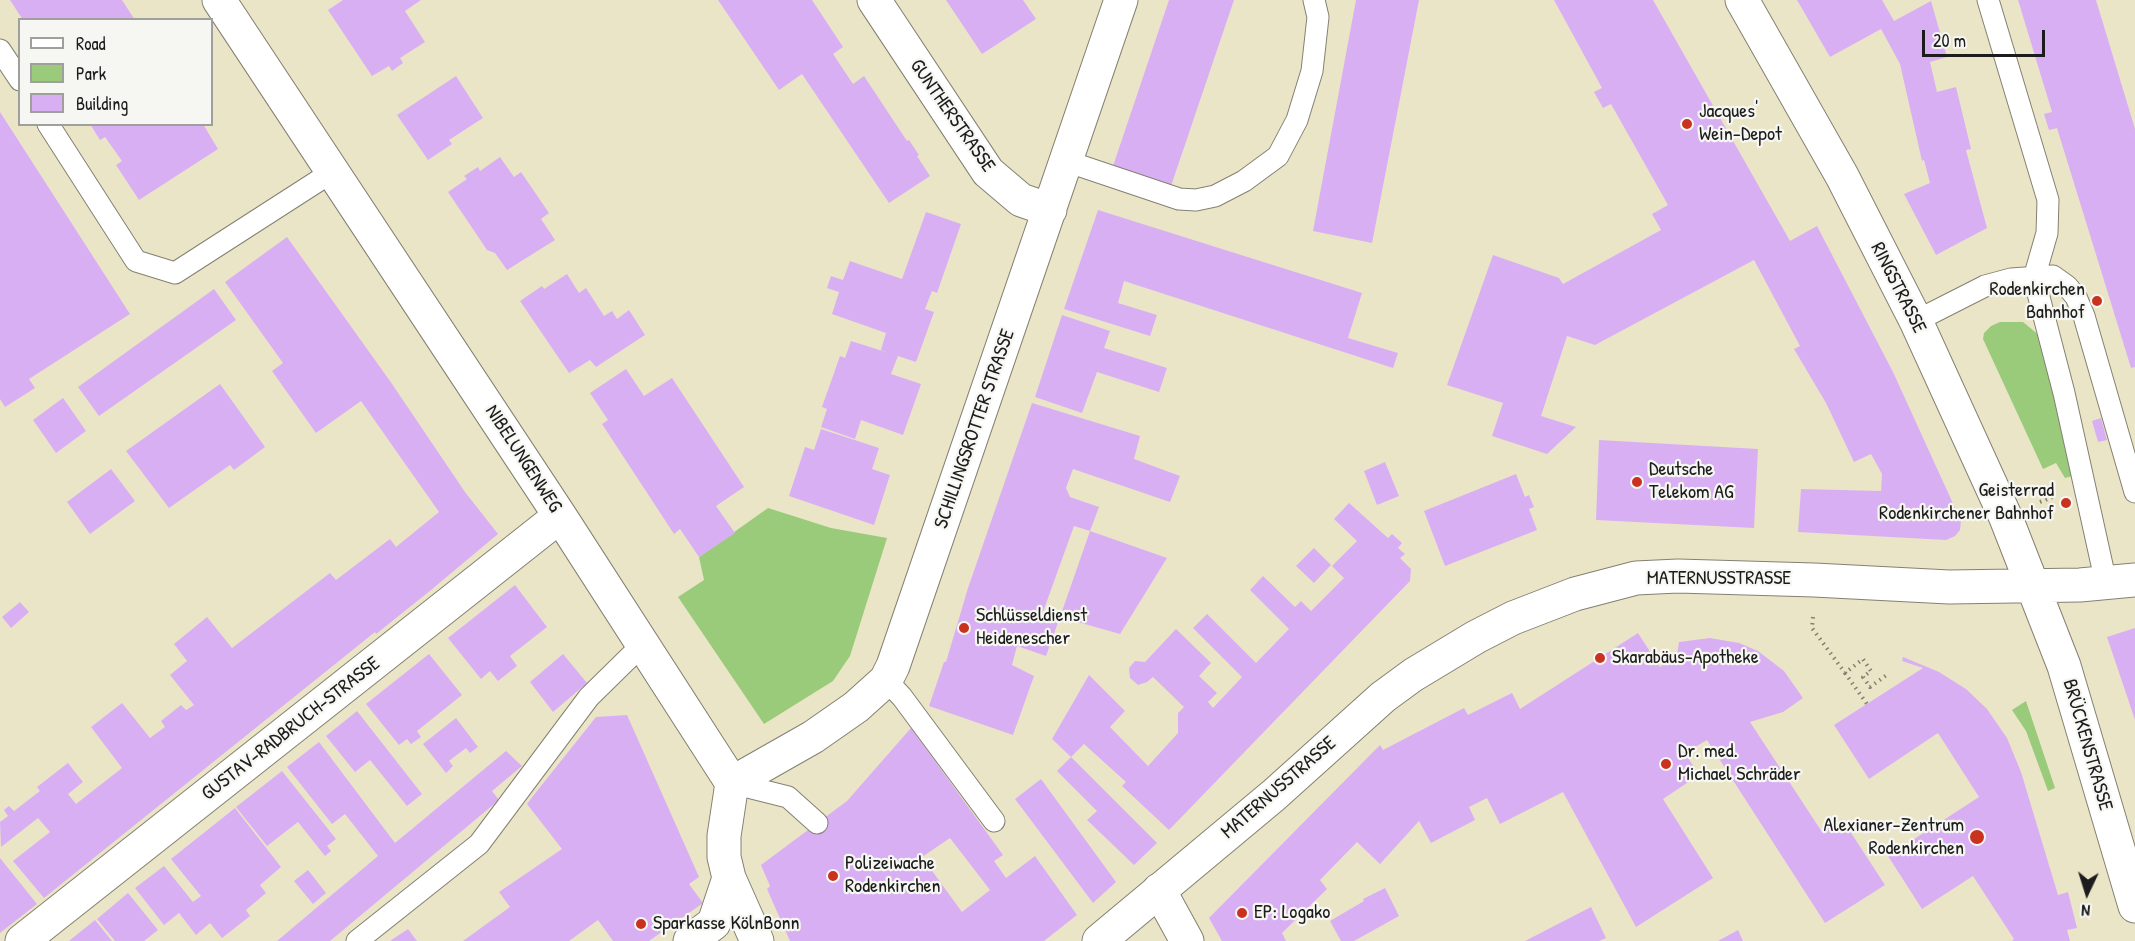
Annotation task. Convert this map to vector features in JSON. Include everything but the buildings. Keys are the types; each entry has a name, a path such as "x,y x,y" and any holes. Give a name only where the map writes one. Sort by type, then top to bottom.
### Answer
{"street":[{"name":"NIBELUNGENWEG","path":"219,0 560,516 732,783"},
{"name":"GUNTHERSTRASSE","path":"874,0 988,172 1021,200 1050,210"},
{"name":"SCHILLINGSROTTER STRASSE","path":"732,783 813,737 856,706 886,680 901,647 1121,0"},
{"name":"RINGSTRASSE","path":"1742,0 1842,176 1916,321 2006,518 2032,586"},
{"name":"GUSTAV-RADBRUCH-STRASSE","path":"22,941 560,516"},
{"name":"MATERNUSSTRASSE","path":"1098,941 1274,795 1383,697 1444,656 1514,618 1575,594 1636,578 1678,576 1949,587 2120,582"},
{"name":"BRÜCKENSTRASSE","path":"2032,586 2064,666 2135,906"},
{"path":"732,783 724,836 724,857 729,878 756,941"},
{"path":"690,941 714,923 729,878"},
{"path":"1159,890 1188,941"}],"lane":[{"path":"1066,161 1179,200 1196,200 1215,196 1244,181 1278,156 1297,120 1312,71 1318,17 1314,0"},
{"path":"1988,0 2048,200 2047,233 2034,278 2064,393 2120,582"},
{"path":"0,50 18,77"},
{"path":"49,126 136,261 175,273 332,172"},
{"path":"1916,321 1985,286 2011,279 2053,276 2067,286 2076,297 2100,367 2135,492"},
{"path":"357,941 479,844 589,697 642,645"},
{"path":"886,680 902,697 994,821"},
{"path":"732,783 788,796 817,823"}],"path":[{"path":"1814,580 1812,628 1867,704"},
{"path":"1845,673 1863,660 1871,671 1863,677 1870,687 1888,674"}],"green space":[{"path":"2000,322 2023,322 2040,336 2073,476 2065,478 2056,463 2043,469 1983,339 1984,333 1991,326"},
{"path":"768,508 831,528 887,538 850,656 833,681 764,724 678,597 704,580 699,557"},
{"path":"2026,701 2055,788 2048,791 2026,731 2012,710"}],"place":[{"name":"Jacques' Wein-Depot","path":"1687,124"},
{"name":"Rodenkirchen Bahnhof","path":"2097,301"},
{"name":"Deutsche Telekom AG","path":"1637,482"},
{"name":"Geisterrad Rodenkirchener Bahnhof","path":"2066,503"},
{"name":"Schlüsseldienst Heidenescher","path":"964,628"},
{"name":"Skarabäus-Apotheke","path":"1600,658"},
{"name":"Dr. med. Michael Schräder","path":"1666,764"},
{"name":"Alexianer-Zentrum Rodenkirchen","path":"1977,837"},
{"name":"Polizeiwache Rodenkirchen","path":"833,876"},
{"name":"EP: Logako","path":"1242,913"},
{"name":"Sparkasse KölnBonn","path":"641,924"}]}
